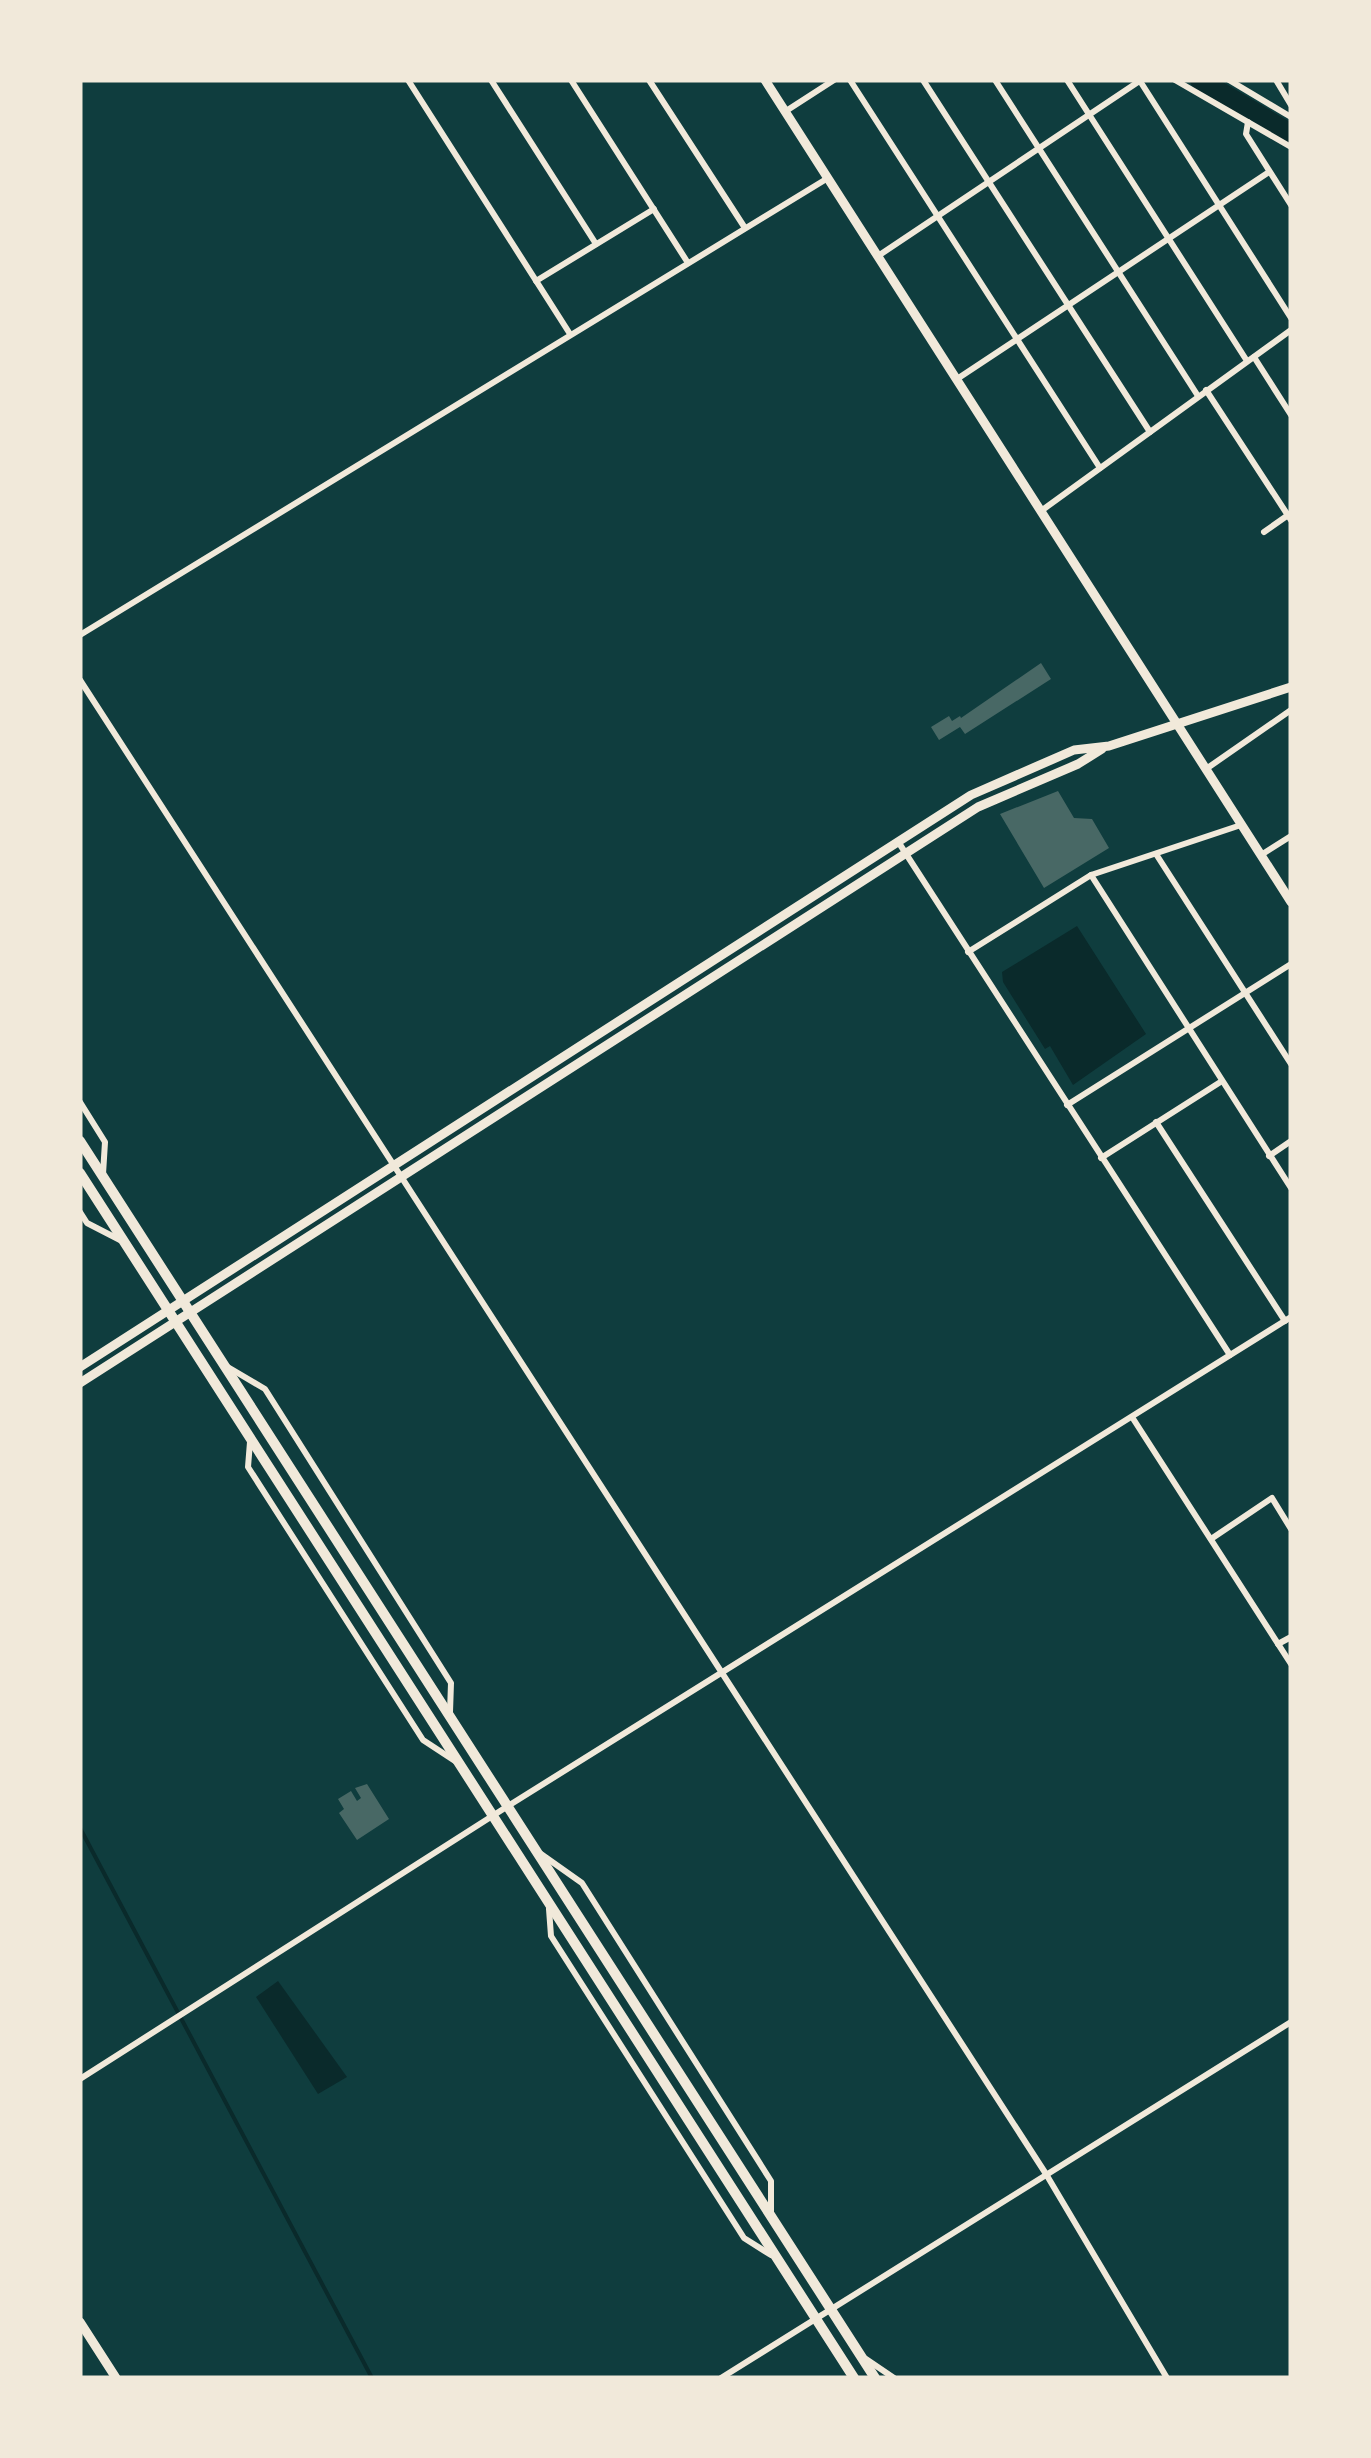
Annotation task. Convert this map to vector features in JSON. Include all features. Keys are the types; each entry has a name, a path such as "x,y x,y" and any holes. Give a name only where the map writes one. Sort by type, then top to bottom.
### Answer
{"main road":[{"path":"765,80 1291,902"},
{"path":"80,1366 971,795 1074,750 1108,746 1291,687"},
{"path":"80,1383 978,806 1078,764 1108,746"},
{"path":"80,1141 875,2378"},
{"path":"80,1173 854,2378"},
{"path":"80,2322 116,2378"}],"street":[{"path":"419,80 410,83 570,334"},
{"path":"491,80 596,244"},
{"path":"571,80 688,262"},
{"path":"649,80 745,228"},
{"path":"786,111 834,80"},
{"path":"850,80 1100,468"},
{"path":"923,80 1150,432"},
{"path":"995,80 1198,396"},
{"path":"1067,80 1169,240 1291,415"},
{"path":"878,256 1140,80 1291,318"},
{"path":"1175,80 1291,148"},
{"path":"1229,80 1290,112"},
{"path":"1276,80 1290,112"},
{"path":"1248,122 1246,134 1291,205"},
{"path":"957,379 1270,172"},
{"path":"80,635 828,178"},
{"path":"536,281 654,209"},
{"path":"1041,511 1291,330"},
{"path":"1206,390 1290,516 1264,532"},
{"path":"80,680 1046,2174 1168,2378"},
{"path":"1205,770 1291,710"},
{"path":"968,952 1091,875 1241,825"},
{"path":"1261,856 1291,836"},
{"path":"899,843 1230,1355"},
{"path":"1156,854 1291,1064"},
{"path":"1091,875 1291,1188"},
{"path":"1067,1105 1291,964"},
{"path":"1101,1158 1222,1081"},
{"path":"80,1102 106,1142 102,1176"},
{"path":"80,2079 508,1806 1288,1319 1156,1122"},
{"path":"1269,1156 1291,1141"},
{"path":"80,1212 87,1224 125,1243"},
{"path":"225,1365 266,1389 451,1683 450,1716"},
{"path":"1132,1417 1291,1664"},
{"path":"250,1438 248,1467 384,1680 423,1740 460,1764"},
{"path":"1211,1539 1272,1498 1291,1528"},
{"path":"1278,1644 1291,1637"},
{"path":"536,1850 582,1883 771,2181 771,2215"},
{"path":"721,2378 1291,2022"},
{"path":"861,2355 894,2378"}],"water":[{"path":"1077,926 1146,1034 1073,1085 1050,1046 1045,1049 1003,982 1002,972"},
{"path":"278,1981 347,2077 318,2094 256,1997"}],"building":[{"path":"1041,663 1051,679 965,734 960,727 939,740 931,727 949,716 952,721 961,718"},
{"path":"1058,791 1074,818 1092,819 1109,848 1044,888 1000,814"},
{"path":"367,1784 389,1819 357,1840 339,1813 344,1809 338,1799 351,1791 357,1801 361,1798 355,1788"}],"waterway":[{"path":"1200,80 1291,134"},
{"path":"80,1828 372,2378"}]}
